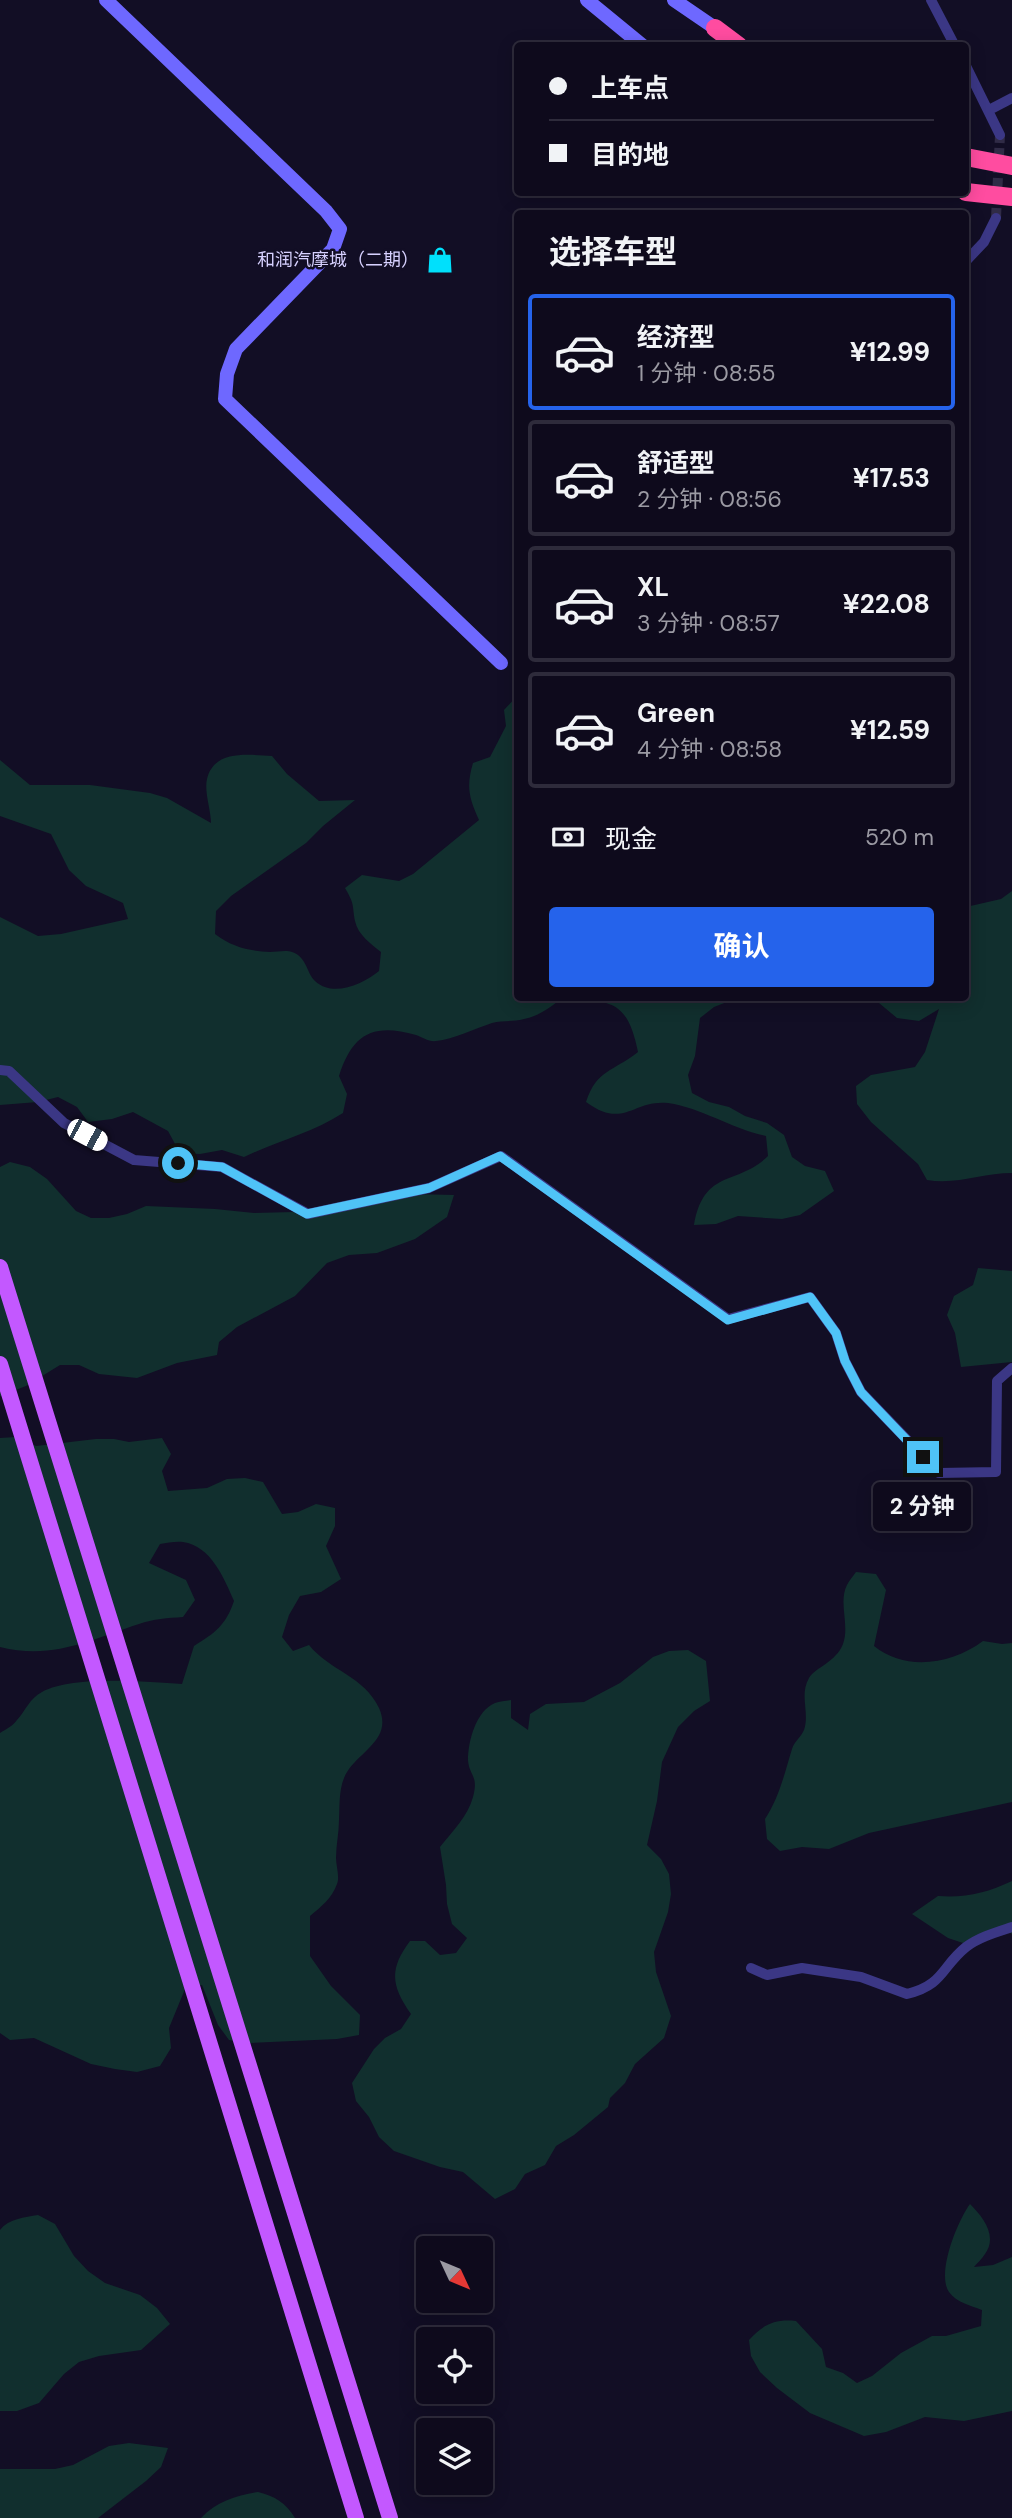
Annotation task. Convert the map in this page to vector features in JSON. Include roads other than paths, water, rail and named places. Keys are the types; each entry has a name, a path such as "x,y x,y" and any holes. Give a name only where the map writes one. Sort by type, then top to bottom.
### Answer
{"highway":[{"path":"715,29 733,42"},
{"path":"969,159 1012,166"},
{"path":"969,192 1012,197"}],"main road":[{"path":"0,1267 390,2518"},
{"path":"0,1364 356,2518"}],"street":[{"path":"106,0 326,211 340,229 333,249 236,349 227,374 225,399 501,663"},
{"path":"587,0 638,42"},
{"path":"674,0 715,29"},
{"path":"931,0 953,42"},
{"path":"969,72 1000,135"},
{"path":"989,110 1012,98"},
{"path":"969,258 984,242 996,218"},
{"path":"0,1070 9,1071 64,1123 134,1160 222,1167 307,1214 429,1188 500,1156 728,1320 810,1297 836,1333 845,1361 861,1392 939,1473 996,1472 997,1381 1012,1368"},
{"path":"751,1968 767,1975 802,1968 861,1977 907,1994 931,1985 964,1949 974,1942 1012,1927"}],"tunnel":[{"path":"996,218 1000,135"}],"place":[{"name":"和润汽摩城（二期）","path":"440,260"}]}
